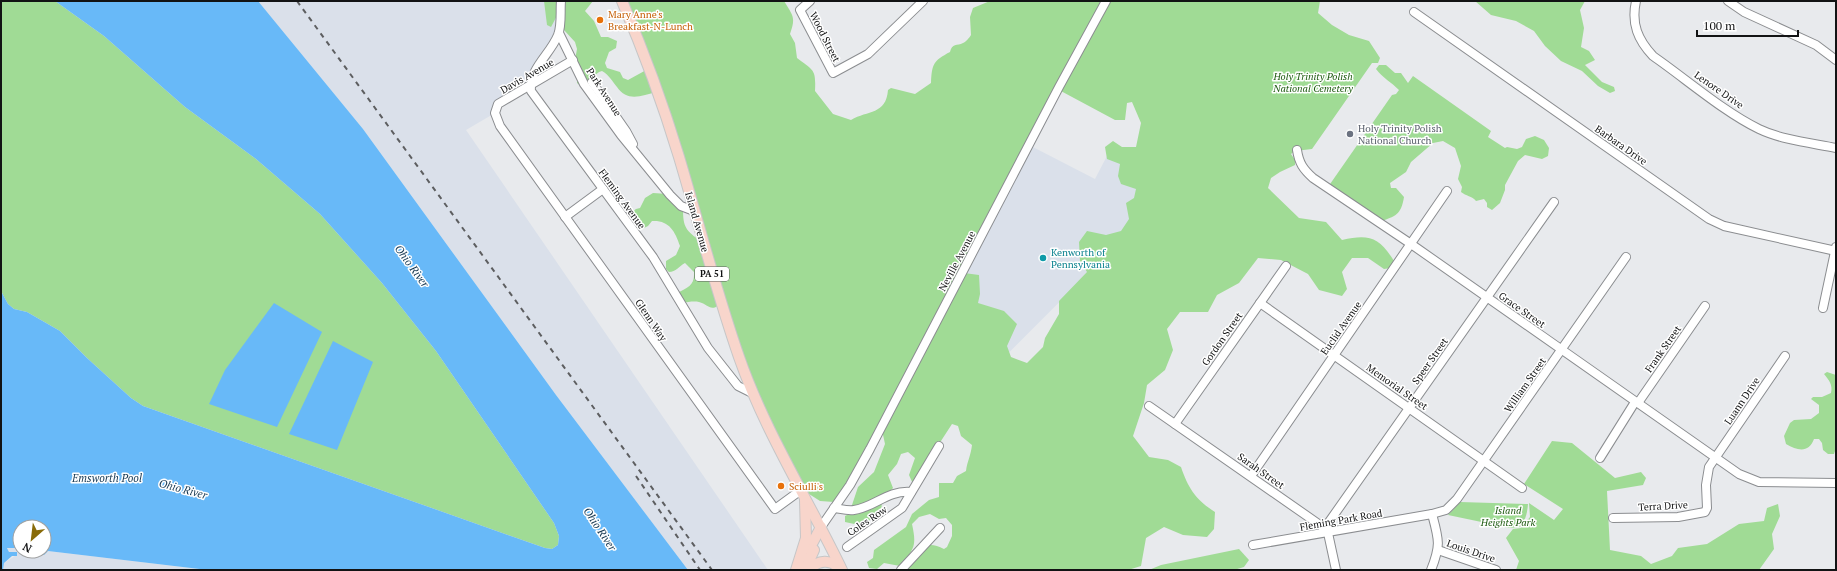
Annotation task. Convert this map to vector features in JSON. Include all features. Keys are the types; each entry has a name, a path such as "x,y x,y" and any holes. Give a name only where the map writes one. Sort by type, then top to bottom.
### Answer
{"main road":[{"name":"Island Avenue","path":"622,1 656,84 679,156 719,299 739,359 754,394 821,527"},
{"path":"797,570 806,538 803,493"},
{"path":"797,570 821,527"},
{"path":"807,570 821,527"},
{"name":"PA 51","path":"821,527 841,570"},
{"path":"807,570 816,563 824,561 834,564 841,570"}],"street":[{"path":"531,87 536,70 559,33 560,1"},
{"name":"Wood Street","path":"810,1 800,10 832,73 868,54 923,1"},
{"name":"Neville Avenue","path":"821,527 850,485 1059,87 1106,1"},
{"name":"Lenore Drive","path":"1636,1 1634,12 1636,31 1644,46 1653,56 1743,120 1760,129 1779,136 1836,148"},
{"path":"1728,1 1744,12 1816,45 1836,60"},
{"name":"Barbara Drive","path":"1414,12 1709,219 1724,226 1836,250"},
{"name":"Park Avenue","path":"559,33 584,84 620,135 640,157 670,195 681,206 694,211"},
{"name":"Davis Avenue","path":"494,112 498,104 531,87 573,60"},
{"name":"Park Avenue","path":"592,82 626,131 640,157"},
{"name":"Fleming Avenue","path":"531,87 534,95 653,257 708,348 738,386 754,394"},
{"name":"Glenn Way","path":"494,112 496,119 508,139 775,509 803,493"},
{"name":"Grace Street","path":"1297,150 1299,162 1304,170 1313,178 1411,244 1746,479 1766,483 1836,483"},
{"path":"565,218 603,189"},
{"name":"Euclid Avenue","path":"1251,476 1448,191"},
{"name":"Speer Street","path":"1328,532 1329,522 1554,202"},
{"path":"1823,308 1836,250"},
{"name":"William Street","path":"1432,514 1446,510 1452,505 1626,256"},
{"name":"Gordon Street","path":"1175,424 1286,266"},
{"name":"Memorial Street","path":"1260,303 1522,488"},
{"name":"Frank Street","path":"1600,458 1636,403 1705,306"},
{"name":"Luann Drive","path":"1715,458 1785,356"},
{"name":"Sarah Street","path":"1149,406 1320,524 1328,532"},
{"name":"Coles Row","path":"847,546 897,513 939,446"},
{"name":"Terra Drive","path":"1613,518 1678,517 1705,512 1707,508 1707,476 1709,468 1715,458"},
{"name":"Coles Row","path":"834,508 852,510 892,493 911,492"},
{"path":"1431,570 1438,550 1439,542 1432,514"},
{"name":"Fleming Park Road","path":"1253,545 1432,514"},
{"path":"901,570 940,528"},
{"path":"1328,532 1336,570"},
{"name":"Louis Drive","path":"1438,550 1496,570"}],"shaded area":[{"path":"258,1 561,1 559,33 531,87 498,104 495,113 466,130 768,570 688,570 556,395 363,129"},
{"path":"1029,145 1095,179 1108,154 1173,188 920,442 884,422"},
{"path":"7,547 12,547 12,554 9,552"},
{"path":"52,551 208,570 3,570 4,563 12,558 52,559"}],"green space":[{"path":"1,1 55,1 104,36 185,107 256,159 320,214 382,283 436,351 554,523 559,536 558,545 552,549 545,548 143,406 131,398 60,331 27,312 14,309 8,304 1,291"},
{"path":"544,1 560,1 559,12 551,27 547,25"},
{"path":"563,1 593,1 585,11 594,21 601,37 608,37 617,41 616,48 609,52 605,63 607,68 620,72 623,78 628,80 648,69 657,92 635,97 625,95 609,76 602,71 596,75 595,83 582,87 577,83 578,71 575,60 577,49 575,42 564,30 562,24"},
{"path":"624,1 784,1 793,17 793,24 790,34 795,43 797,58 813,71 815,78 815,91 833,114 851,120 880,108 887,98 888,90 891,88 915,94 931,83 934,64 950,52 953,46 965,42 971,35 970,17 973,8 990,1 1105,1 848,484 834,502 820,501 806,492 773,431 741,354"},
{"name":"Holy Trinity Polish National Cemetery","path":"1108,1 1320,1 1318,13 1332,25 1349,35 1369,41 1380,58 1378,63 1372,63 1312,149 1295,151 1291,154 1295,160 1295,165 1271,178 1268,188 1299,218 1326,222 1342,240 1359,237 1372,239 1378,242 1389,253 1394,261 1391,268 1384,269 1368,258 1352,258 1342,272 1347,289 1342,296 1319,290 1308,274 1281,260 1258,258 1239,283 1217,295 1208,312 1180,312 1167,329 1173,350 1165,370 1147,385 1144,403 1133,436 1149,457 1168,460 1181,467 1194,493 1203,503 1215,512 1214,529 1207,537 1183,535 1164,527 1146,538 1141,566 1128,570 903,570 916,553 925,546 930,545 944,549 947,547 952,536 952,525 946,518 939,519 930,514 919,517 912,524 914,538 913,547 900,566 884,563 877,569 869,568 867,562 873,558 874,550 906,527 912,514 929,500 939,497 939,483 953,483 957,476 966,471 972,445 961,436 958,426 952,424 913,484 909,475 915,458 908,452 901,454 897,464 888,475 893,488 882,500 881,515 859,525 845,522 845,516 849,514 858,487 874,472 885,444 882,430 964,273 979,275 980,294 978,303 1004,311 1017,324 1007,346 1011,357 1027,363 1043,347 1045,338 1059,314 1059,301 1087,272 1080,261 1079,242 1087,231 1106,235 1121,231 1129,219 1126,203 1134,198 1136,189 1121,184 1118,176 1120,164 1107,159 1105,147 1113,141 1122,147 1136,147 1141,123 1132,102 1127,103 1125,120 1115,120 1059,90"},
{"path":"1475,1 1585,1 1580,10 1584,28 1581,47 1589,51 1595,60 1585,65 1602,82 1614,87 1615,91 1610,93 1598,86 1582,71 1561,61 1545,46 1534,31 1516,21 1491,15"},
{"path":"1379,65 1386,65 1395,73 1401,73 1408,83 1413,76 1491,131 1488,137 1505,148 1517,149 1522,147 1526,139 1535,136 1544,140 1549,148 1548,156 1542,159 1525,155 1518,161 1505,185 1505,190 1500,203 1492,210 1487,207 1487,203 1484,199 1476,201 1461,192 1462,187 1458,179 1461,166 1455,148 1443,141 1433,143 1411,162 1406,172 1390,183 1391,188 1396,188 1404,197 1403,203 1397,214 1379,222 1328,187 1392,95 1396,94 1399,90 1376,69"},
{"path":"653,193 668,194 683,209 686,228 701,241 719,305 716,307 711,308 697,302 682,303 677,293 690,286 693,280 694,272 685,263 671,272 666,269 666,261 676,255 680,246 673,231 667,225 663,222 652,221 648,226 638,231 624,218 636,209 640,208 645,198"},
{"path":"1827,372 1836,375 1836,448 1834,454 1828,454 1823,450 1822,443 1819,439 1814,439 1812,444 1806,449 1795,448 1786,444 1784,436 1790,423 1794,420 1811,419 1819,413 1819,405 1811,399 1813,397 1822,397 1831,393 1831,385 1824,374"},
{"path":"1552,441 1572,443 1615,478 1641,472 1646,478 1643,485 1607,491 1610,550 1641,556 1651,564 1672,556 1678,548 1707,544 1739,524 1764,521 1767,508 1778,504 1780,516 1772,534 1774,549 1759,570 1516,570 1519,561 1506,538 1513,529 1521,528 1530,517 1529,503 1554,520 1563,509 1524,484"},
{"name":"Island Heights Park","path":"1460,502 1528,504 1526,516 1520,527 1510,528 1448,515"},
{"path":"1239,549 1249,560 1244,567 1234,570 1149,570 1161,565"}],"water":[{"name":"Emsworth Pool","path":"55,1 258,1 363,129 556,395 688,570 208,570 52,551 52,519 12,519 12,548 7,548 9,552 12,552 12,556 4,563 3,570 1,570 1,291 8,304 14,309 27,312 60,331 131,398 143,406 545,548 552,549 558,545 559,536 554,523 436,351 382,283 320,214 256,159 185,107 104,36"},
{"path":"274,303 322,332 277,427 209,404 225,370"},
{"path":"333,341 373,362 337,450 289,434"}],"railway":[{"path":"297,1 712,570"},
{"path":"636,476 700,570"}],"place":[{"name":"Mary Anne's Breakfast-N-Lunch","path":"600,20"},
{"name":"Holy Trinity Polish National Church","path":"1350,134"},
{"name":"Kenworth of Pennsylvania","path":"1043,258"},
{"name":"Sciulli's","path":"781,486"}],"water label":[{"name":"Ohio River","path":"412,266"},
{"name":"Ohio River","path":"183,489"},
{"name":"Ohio River","path":"600,529"}]}
